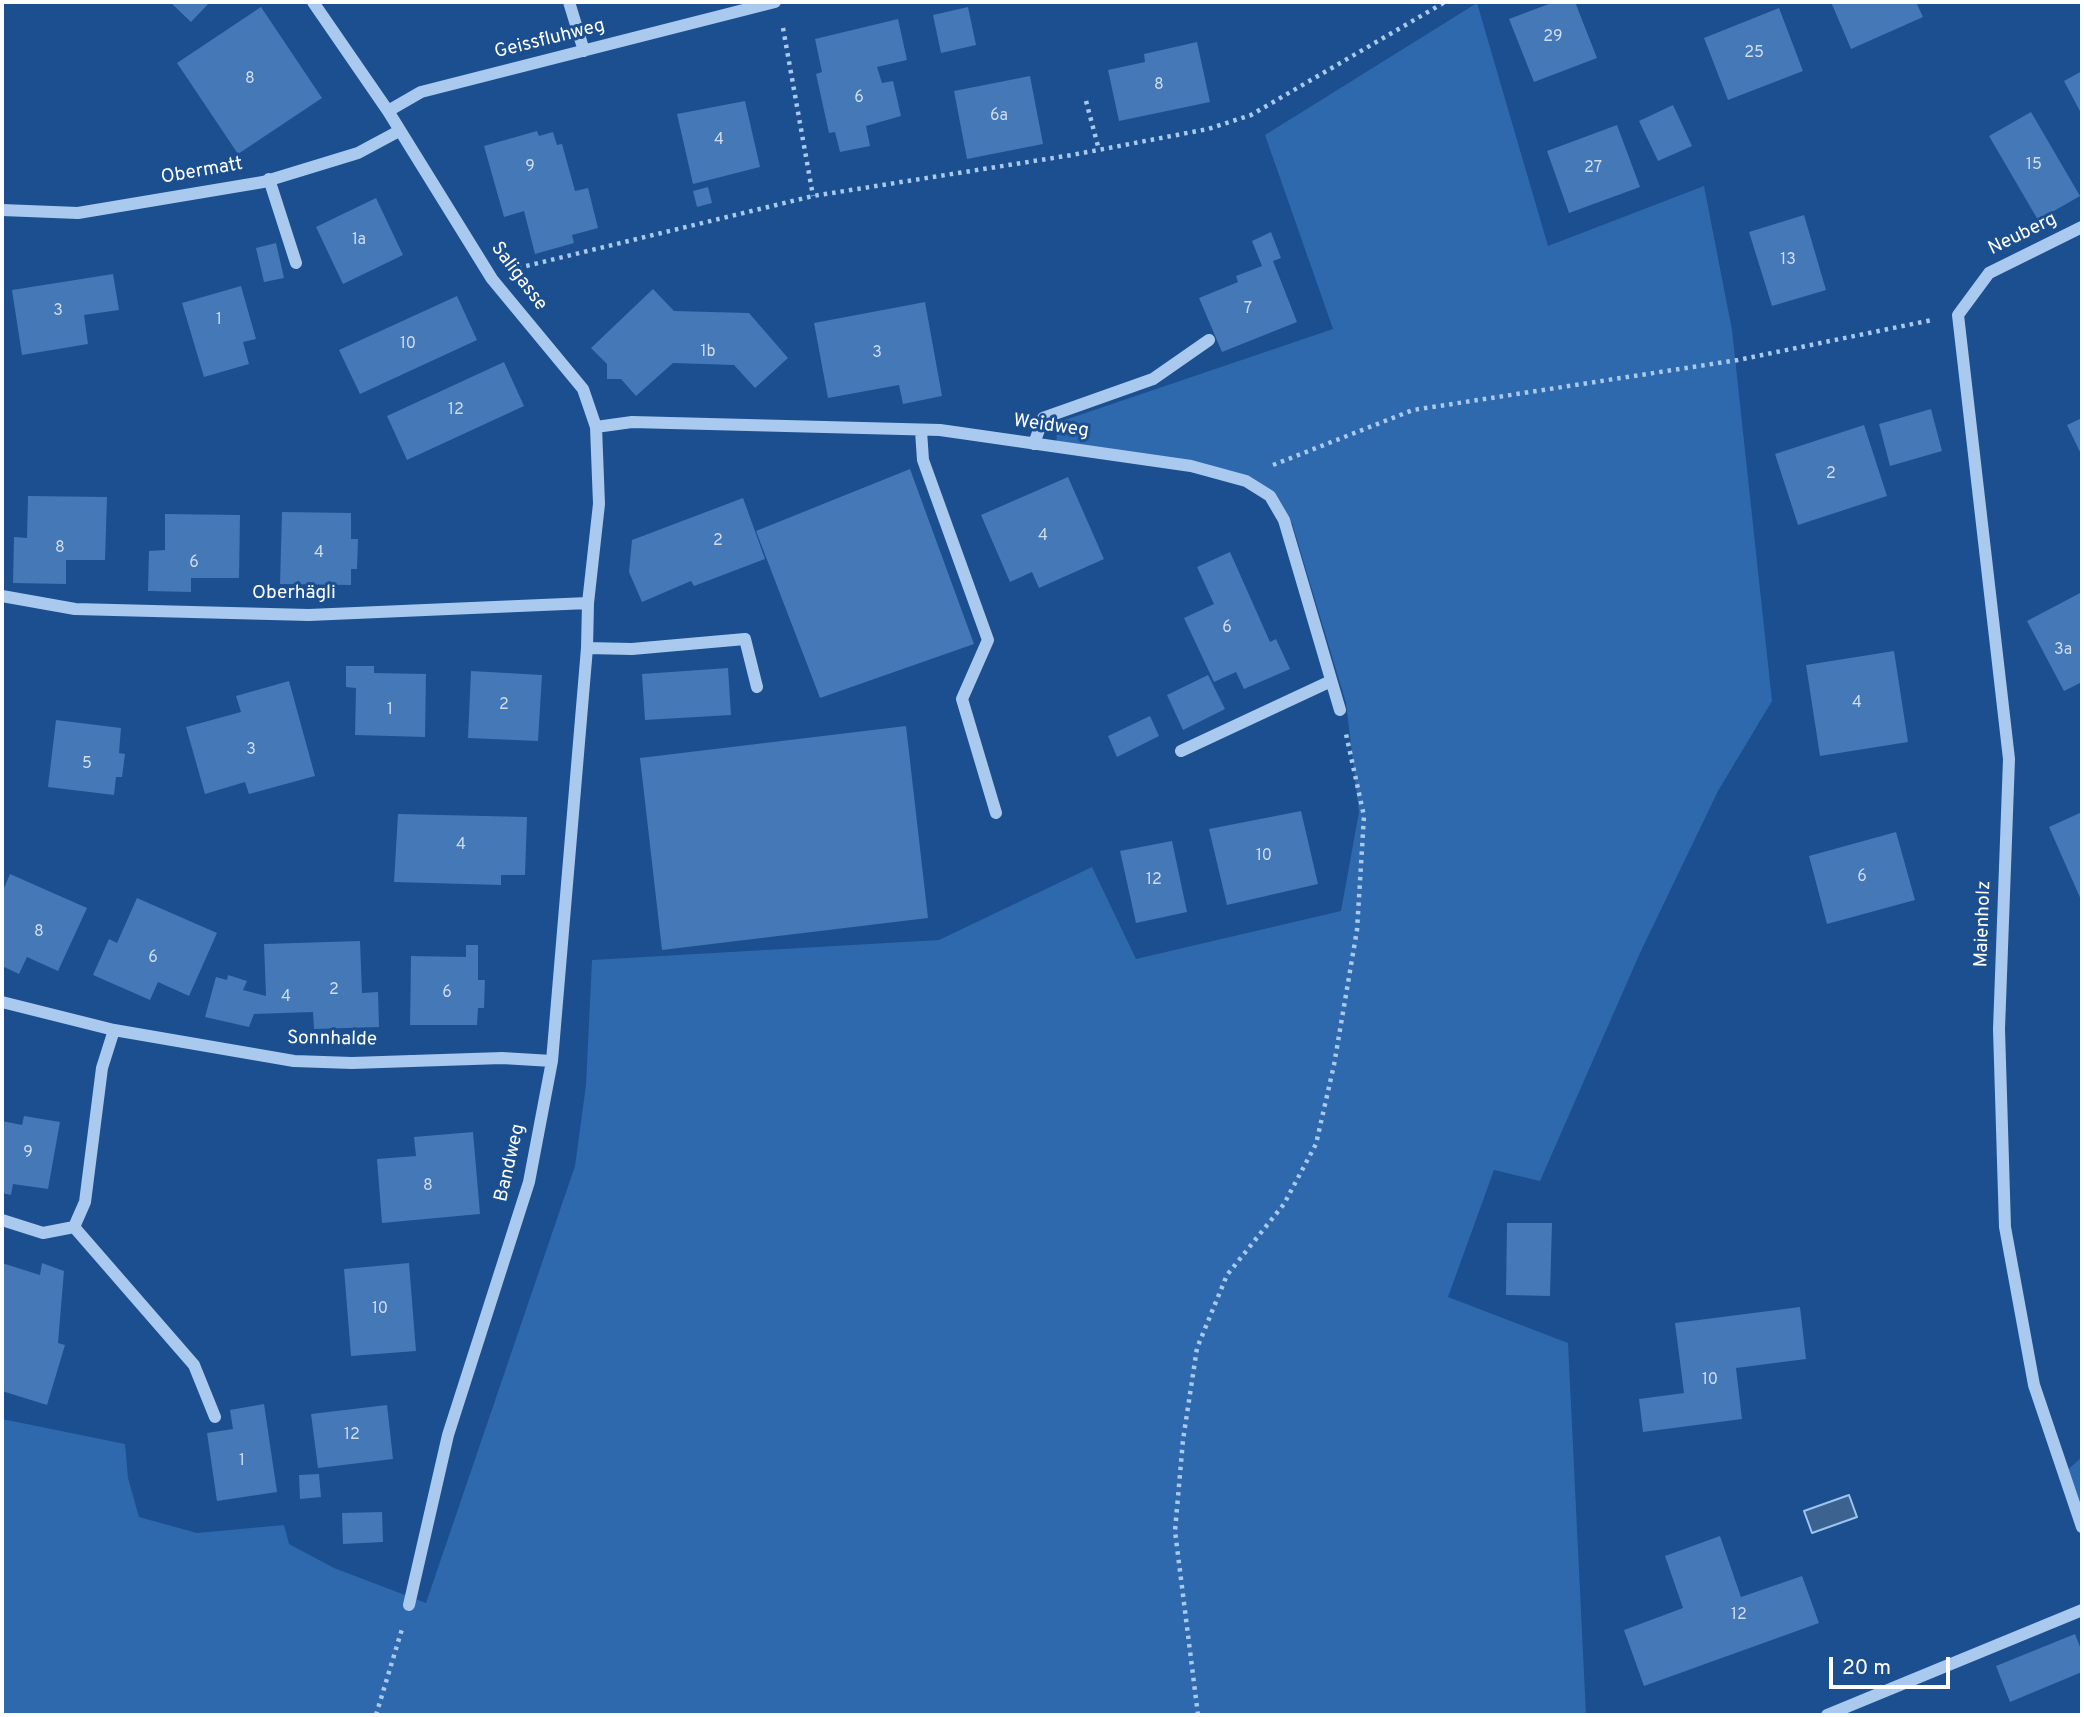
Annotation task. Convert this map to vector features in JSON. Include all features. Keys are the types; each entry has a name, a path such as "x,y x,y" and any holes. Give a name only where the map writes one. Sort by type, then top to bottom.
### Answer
{"street":[{"name":"Saligasse","path":"313,2 388,111 492,279 583,389 596,426 599,504 588,603"},
{"path":"569,2 584,51"},
{"name":"Geissfluhweg","path":"388,111 421,92 769,3"},
{"name":"Obermatt","path":"2,210 78,213 269,179 358,153 399,131"},
{"path":"269,179 296,262"},
{"name":"Neuberg","path":"1958,315 1989,273 2082,227"},
{"name":"Maienholz","path":"1958,315 2009,759 1999,1029 2005,1227 2034,1385 2082,1527"},
{"path":"1034,444 1043,418 1153,379 1209,340"},
{"name":"Weidweg","path":"596,426 632,422 940,430 1191,466 1246,481 1270,496 1284,520 1340,710"},
{"path":"921,431 923,460 988,640 962,699 996,813"},
{"name":"Oberhägli","path":"2,596 75,609 309,615 588,603"},
{"name":"Bandweg","path":"409,1605 448,1435 529,1182 552,1061 587,648 588,603"},
{"path":"587,648 632,649 745,639 757,687"},
{"path":"1181,751 1331,681"},
{"name":"Sonnhalde","path":"2,1002 114,1030 293,1061 352,1063 502,1058 552,1061"},
{"path":"74,1227 85,1202 102,1068 114,1030"},
{"path":"2,1220 43,1233 74,1227"},
{"path":"74,1227 194,1365 215,1418"},
{"path":"1827,1715 2082,1610"}],"path":[{"path":"492,279 506,271 813,196 1099,150 1208,129 1251,115 1445,2"},
{"path":"780,15 813,196"},
{"path":"1086,101 1099,150"},
{"path":"1246,481 1252,473 1413,410 1738,360 1958,315"},
{"path":"1199,1715 1175,1531 1182,1440 1198,1348 1207,1324 1227,1275 1283,1204 1316,1144 1334,1065 1357,930 1364,816 1340,710"},
{"path":"376,1715 409,1605"}],"shaded area":[{"path":"1477,3 1548,246 1704,186 1732,330 1772,701 1718,791 1640,953 1540,1181 1494,1170 1448,1297 1568,1343 1586,1715 2,1715 2,1419 125,1444 128,1478 139,1517 197,1533 284,1525 289,1544 334,1568 426,1603 575,1166 586,1085 592,960 939,940 1092,867 1136,959 1341,911 1359,812 1346,703 1292,523 1246,481 1057,447 1056,423 1333,329 1265,135"},
{"path":"2082,1457 2082,1527 2064,1473"},
{"path":"1849,1495 1857,1517 1812,1533 1804,1511"}],"building":[{"path":"170,2 210,2 191,22"},
{"path":"1554,2 1575,2 1597,58 1534,82 1509,19"},
{"path":"1831,2 1916,2 1923,17 1851,49"},
{"path":"261,7 322,98 238,154 177,63"},
{"path":"968,7 976,45 941,53 933,15"},
{"path":"1779,8 1803,71 1728,100 1704,38"},
{"path":"898,19 907,60 877,67 882,83 893,81 901,116 866,126 870,146 840,152 835,132 829,133 816,74 822,72 815,39"},
{"path":"1197,42 1210,102 1119,121 1108,70 1145,62 1144,54"},
{"path":"2082,71 2082,115 2064,81"},
{"path":"1030,76 1043,144 967,159 954,91"},
{"path":"745,101 760,167 693,184 677,114"},
{"path":"1673,105 1692,146 1658,161 1639,121"},
{"path":"2031,112 2080,196 2038,220 1989,136"},
{"path":"1617,125 1640,187 1569,213 1547,151"},
{"path":"537,131 539,136 553,132 557,145 562,144 575,191 588,188 598,228 572,235 574,243 535,254 524,211 504,217 484,146"},
{"path":"708,187 712,203 697,207 693,191"},
{"path":"376,198 403,255 343,284 316,227"},
{"path":"1804,215 1826,290 1772,306 1749,232"},
{"path":"1271,232 1281,258 1273,261 1297,322 1222,352 1199,298 1238,282 1236,276 1262,266 1252,241"},
{"path":"276,243 284,278 264,282 256,248"},
{"path":"113,274 119,310 84,315 88,344 22,355 12,290"},
{"path":"241,286 256,339 243,342 249,364 204,377 182,303"},
{"path":"653,289 674,311 749,313 788,358 755,388 734,365 673,363 636,396 621,379 607,379 607,364 591,348"},
{"path":"457,296 477,340 360,394 339,350"},
{"path":"925,302 942,396 903,404 899,385 828,398 814,323"},
{"path":"504,362 524,406 407,460 387,416"},
{"path":"1931,409 1942,451 1890,466 1879,424"},
{"path":"2082,418 2082,456 2067,425"},
{"path":"1864,425 1887,496 1798,525 1775,454"},
{"path":"910,469 974,644 820,698 756,531"},
{"path":"1068,477 1104,559 1039,588 1032,572 1010,582 981,515"},
{"path":"28,496 107,497 105,560 66,560 66,584 13,583 14,537 27,538"},
{"path":"743,498 765,559 694,586 691,581 642,602 629,572 632,540"},
{"path":"282,512 351,513 351,539 358,539 357,569 351,569 351,585 280,584"},
{"path":"165,514 240,515 239,578 191,578 191,592 148,591 149,551 165,550"},
{"path":"1230,552 1270,642 1276,639 1290,669 1244,689 1236,672 1214,682 1184,618 1214,604 1197,567"},
{"path":"2082,592 2082,682 2064,691 2027,621"},
{"path":"1894,651 1908,742 1820,756 1806,665"},
{"path":"346,666 374,666 374,673 426,674 425,737 355,735 356,688 346,687"},
{"path":"728,668 731,715 645,720 642,674"},
{"path":"471,671 542,675 538,741 468,738"},
{"path":"1208,675 1225,709 1183,730 1167,695"},
{"path":"289,681 315,776 249,794 245,782 205,794 186,727 241,712 236,696"},
{"path":"1150,716 1159,736 1117,757 1108,736"},
{"path":"56,720 121,728 119,753 125,754 122,777 116,777 114,795 48,787"},
{"path":"906,726 928,918 662,950 640,758"},
{"path":"1301,811 1318,884 1227,905 1209,829"},
{"path":"2082,812 2082,902 2049,827"},
{"path":"398,814 527,817 525,875 501,875 501,885 394,882"},
{"path":"1896,832 1915,900 1827,924 1809,856"},
{"path":"1172,841 1187,912 1136,923 1120,851"},
{"path":"10,874 87,908 58,971 27,957 19,974 2,966 2,893"},
{"path":"137,898 217,933 189,996 158,982 150,1000 93,975 109,939 117,943"},
{"path":"360,941 362,993 378,992 379,1027 314,1029 313,1012 254,1014 249,1027 205,1017 216,977 227,980 228,975 247,981 243,990 266,996 264,944"},
{"path":"466,945 478,945 478,980 485,980 484,1008 478,1008 477,1025 410,1025 411,956 466,957"},
{"path":"24,1116 60,1122 48,1189 13,1184 11,1195 2,1193 2,1121 22,1125"},
{"path":"473,1132 480,1214 382,1223 377,1159 416,1156 414,1137"},
{"path":"1507,1223 1552,1223 1550,1296 1506,1295"},
{"path":"2,1263 40,1275 42,1263 64,1271 58,1343 65,1345 47,1405 2,1391"},
{"path":"409,1263 416,1351 351,1356 344,1269"},
{"path":"1800,1307 1806,1359 1736,1368 1742,1419 1643,1432 1639,1399 1684,1393 1675,1323"},
{"path":"264,1404 277,1492 217,1501 207,1433 233,1429 230,1410"},
{"path":"387,1405 393,1459 318,1468 311,1414"},
{"path":"319,1474 321,1497 300,1499 299,1475"},
{"path":"382,1512 383,1542 343,1544 342,1513"},
{"path":"1720,1536 1741,1597 1802,1576 1819,1623 1644,1686 1624,1630 1683,1608 1665,1556"},
{"path":"2075,1634 2082,1652 2082,1672 2010,1702 1996,1666"}]}
